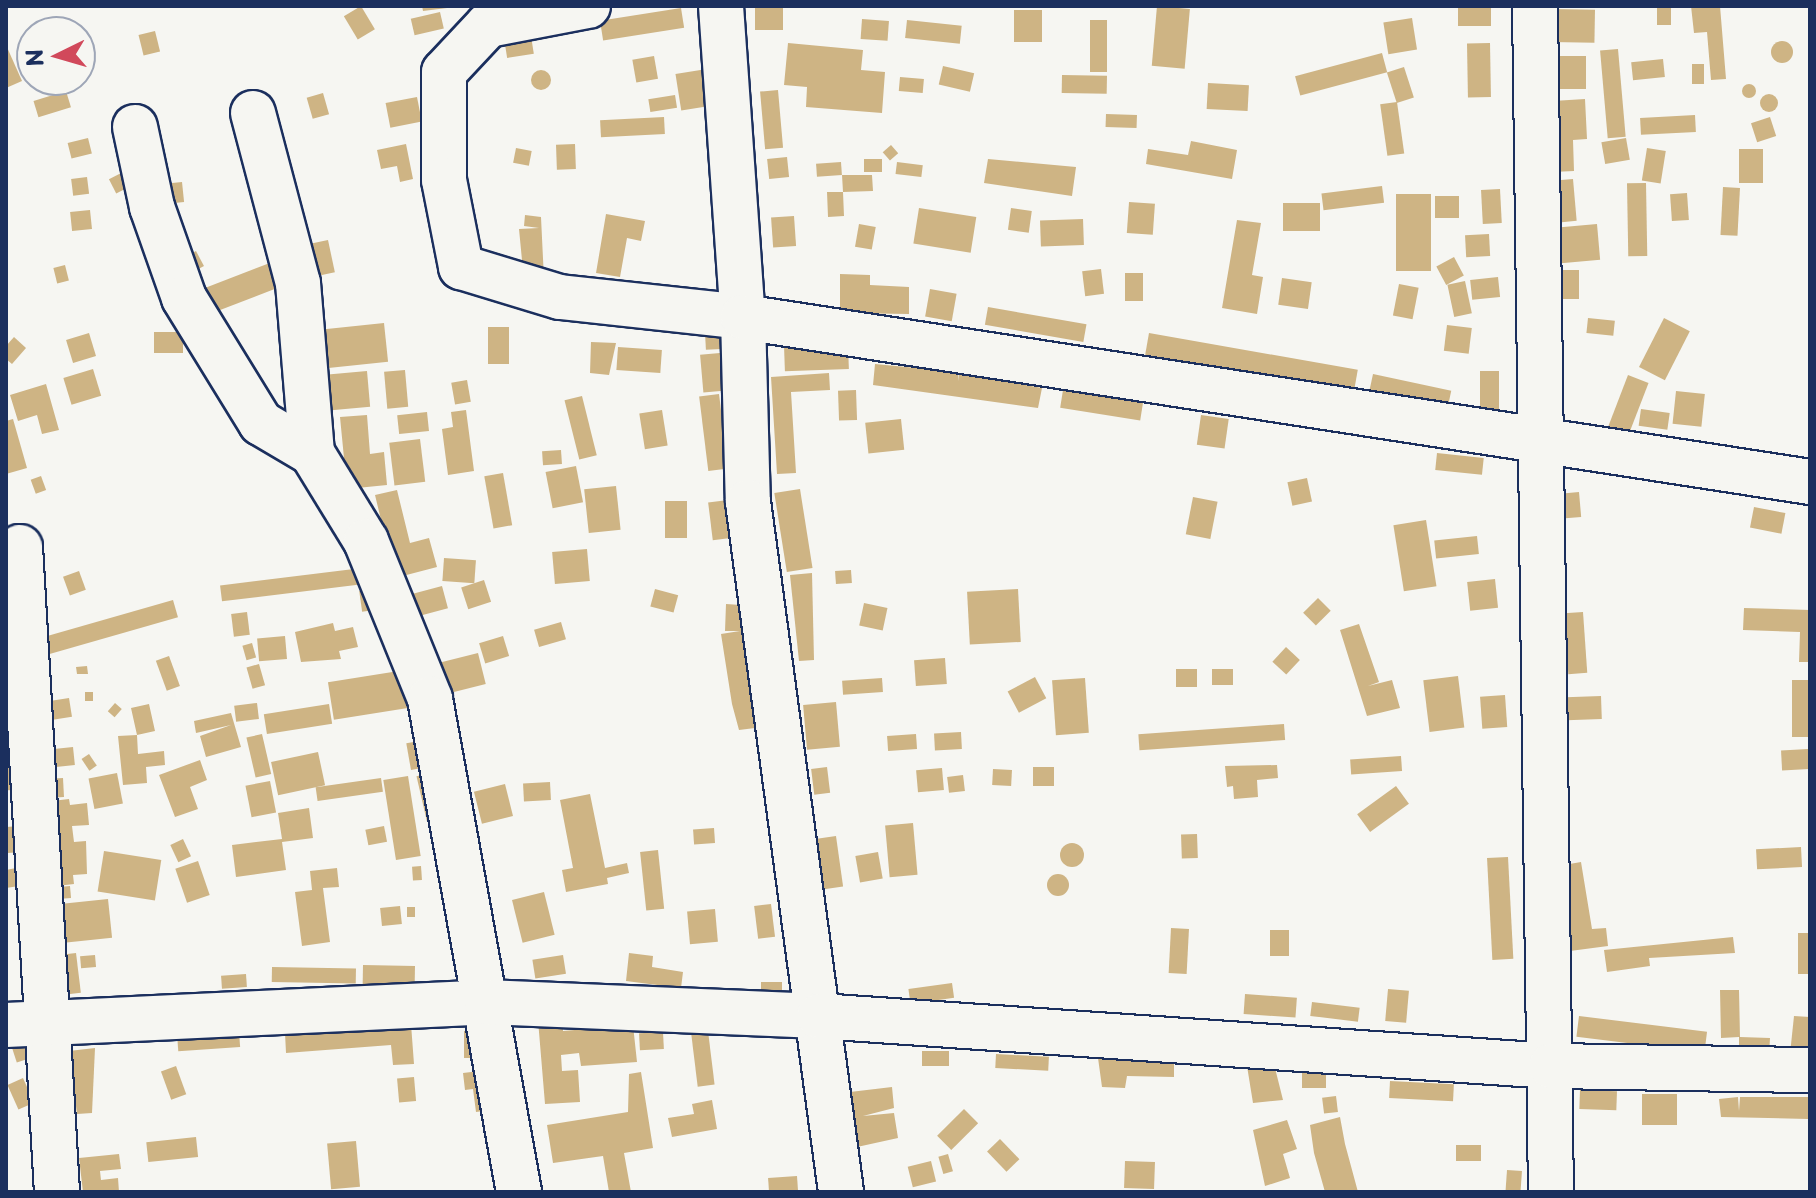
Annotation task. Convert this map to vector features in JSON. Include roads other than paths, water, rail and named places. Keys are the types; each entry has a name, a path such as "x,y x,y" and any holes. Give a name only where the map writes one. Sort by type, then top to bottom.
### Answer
{"street":[{"path":"588,6 488,25 444,72 444,180 461,267 560,297 743,317 1810,482"},
{"path":"721,6 743,317 748,502 841,1192"},
{"path":"1535,6 1545,441 1551,1192"},
{"path":"253,113 298,283 312,453 366,541 430,699 519,1192"},
{"path":"135,127 152,207 184,298 261,423 312,453"},
{"path":"20,547 26,1024 57,1192"},
{"path":"26,1024 487,1002 819,1016 1551,1066 1810,1070"}]}
